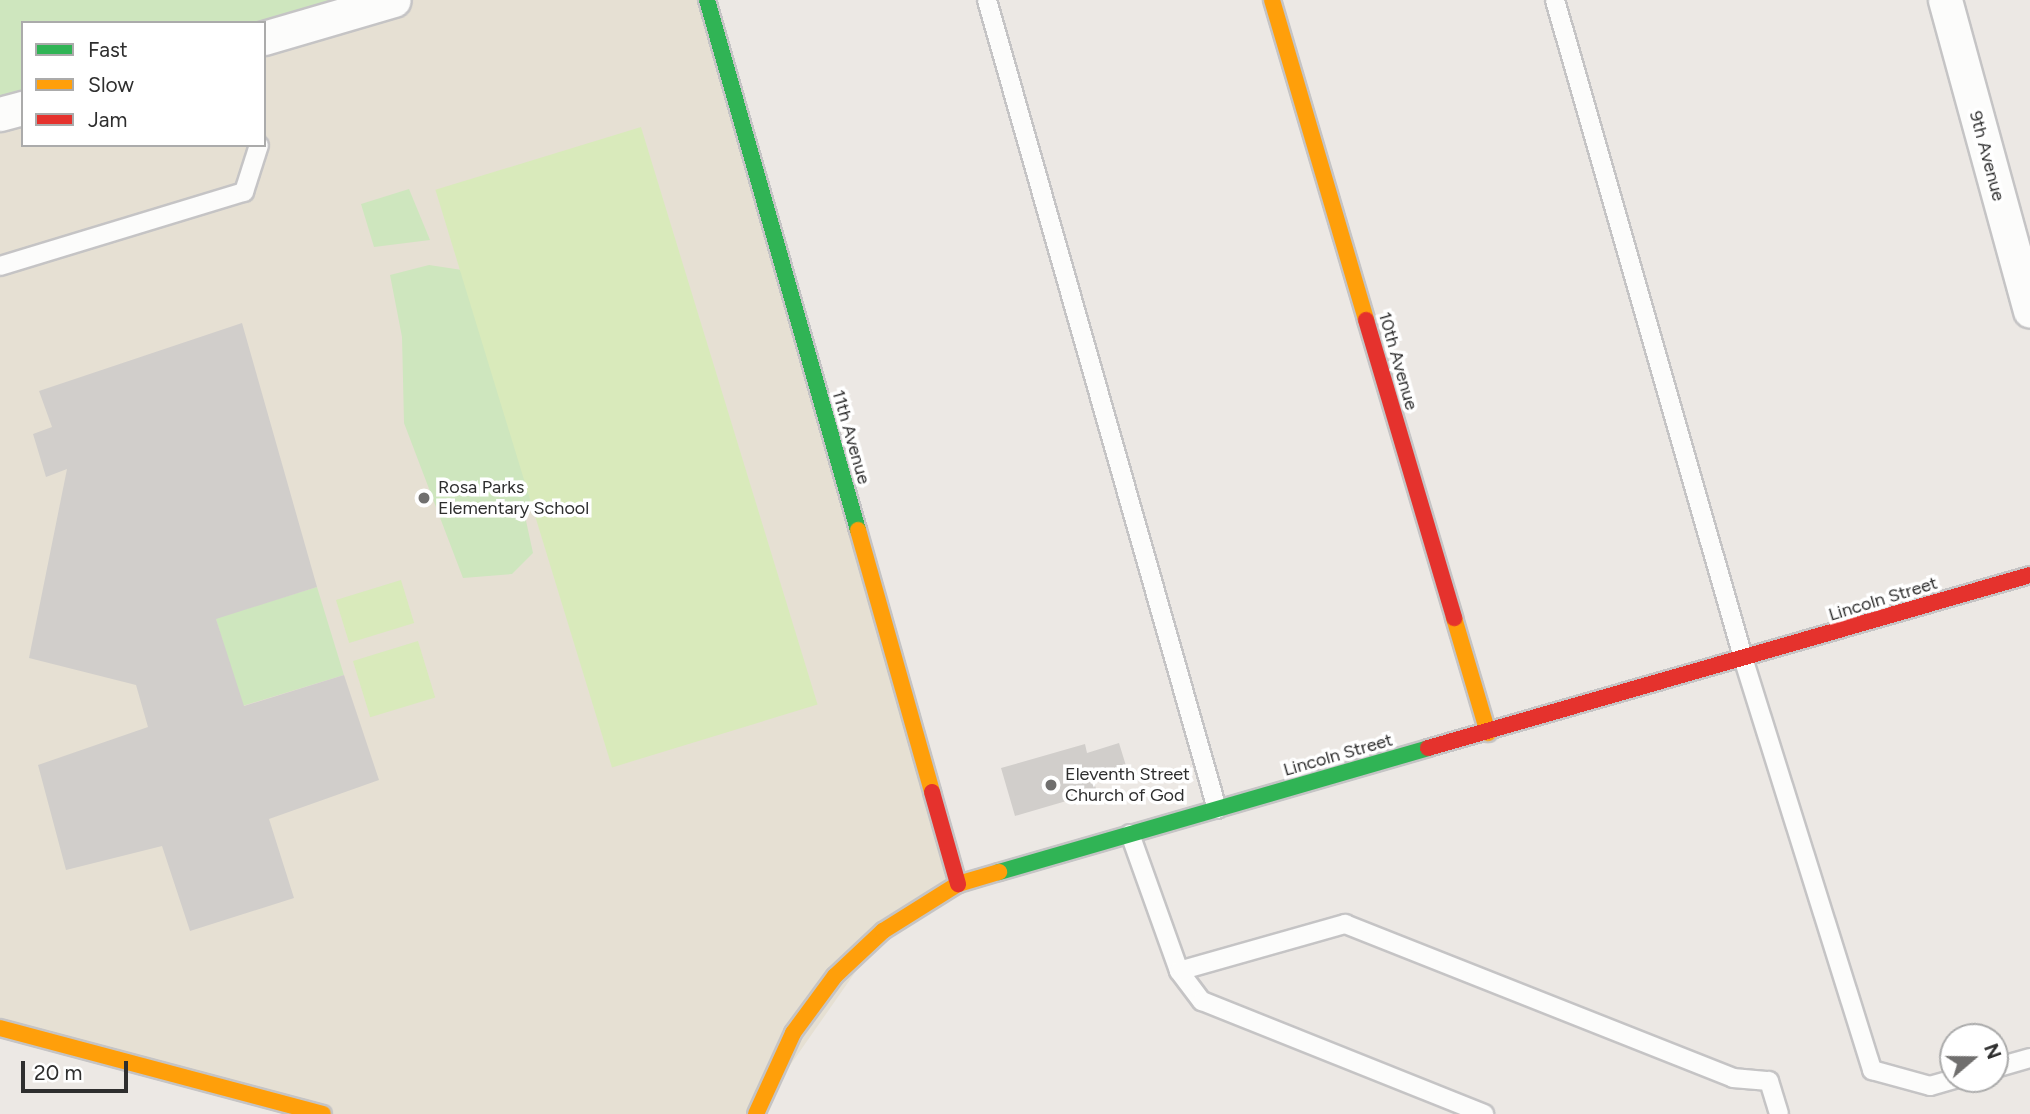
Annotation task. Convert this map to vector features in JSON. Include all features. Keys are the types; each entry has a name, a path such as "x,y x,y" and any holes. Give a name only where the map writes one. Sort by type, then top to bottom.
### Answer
{"street":[{"path":"266,37 393,0"},
{"name":"11th Avenue","path":"707,0 958,884"},
{"name":"10th Avenue","path":"1272,0 1488,733"},
{"name":"9th Avenue","path":"1945,0 2030,311"},
{"path":"0,114 21,109"},
{"name":"Lincoln Street","path":"756,1114 793,1033 835,976 884,931 958,884 1744,661 2030,575"},
{"path":"0,1028 323,1114"}],"lane":[{"path":"987,0 1217,809"},
{"path":"1555,0 1744,661 1872,1070 1930,1086 1939,1083"},
{"path":"0,266 244,192 258,147"},
{"path":"1130,834 1179,971 1202,1001 1484,1114"},
{"path":"1179,971 1345,924 1733,1078 1769,1081 1779,1114"},
{"path":"2009,1064 2030,1058"}],"shaded area":[{"name":"Rosa Parks Elementary School","path":"394,0 707,0 958,884 884,931 756,1114 323,1114 0,1028 0,114 21,109 21,147 266,147 266,37"}],"green space":[{"path":"0,0 393,0 266,23 21,21 21,109 0,114"},
{"path":"641,127 818,705 612,767 435,190"},
{"path":"409,189 430,240 374,247 361,204"},
{"path":"429,265 462,270 547,474 525,516 533,553 512,574 463,578 404,423 402,337 390,275"},
{"path":"401,580 414,623 349,643 336,600"},
{"path":"317,587 344,675 243,706 216,618"},
{"path":"418,641 435,697 370,717 353,661"}],"building":[{"path":"242,323 317,587 216,619 244,706 344,675 379,780 269,819 294,898 190,931 162,846 66,870 38,765 148,727 136,685 29,658 67,469 46,477 33,434 52,427 39,391"},
{"name":"Eleventh Street Church of God","path":"1119,743 1127,769 1093,779 1097,792 1015,816 1001,768 1085,744 1087,753"}],"traffic: fast":[{"path":"707,0 858,530"},
{"path":"999,872 1428,748"}],"traffic: slow":[{"path":"1272,0 1366,320"},
{"path":"858,530 932,792"},
{"path":"1454,618 1488,733"},
{"path":"756,1114 793,1033 835,976 883,931 958,884 999,872"},
{"path":"0,1028 323,1114"}],"traffic: jam":[{"path":"1366,320 1454,618"},
{"path":"1428,748 2030,575"},
{"path":"932,792 958,884"}],"place":[{"name":"Rosa Parks Elementary School","path":"424,498"},
{"name":"Eleventh Street Church of God","path":"1051,785"}]}
